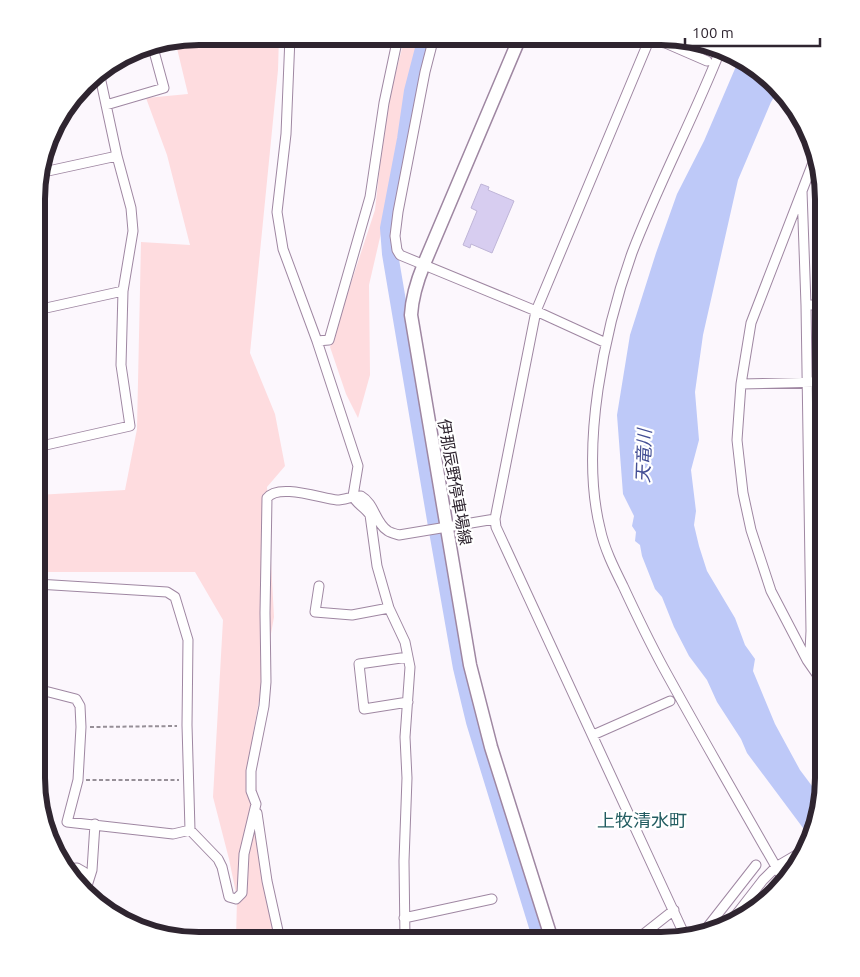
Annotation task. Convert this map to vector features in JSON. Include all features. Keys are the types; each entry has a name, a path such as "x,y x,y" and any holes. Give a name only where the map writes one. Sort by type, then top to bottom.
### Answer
{"main road":[{"name":"伊那辰野停車場線","path":"517,45 416,284 411,315 470,665 491,746 549,932"}],"street":[{"path":"290,45 286,134 277,212 283,249 317,340 358,466 353,496 370,515 377,566 389,608 405,642 410,667 405,737 407,778 404,861 405,932"},
{"path":"317,340 328,340 370,197 384,103 396,45"},
{"path":"432,45 424,72 394,236 397,250 400,255 536,311 606,343"},
{"path":"649,45 536,311 495,519 496,527 683,930"},
{"path":"671,45 707,60"},
{"path":"106,105 164,88 154,52"},
{"path":"718,56 632,254 606,343 593,428 592,464 600,530 615,569 645,633 686,709 779,865 782,874"},
{"path":"45,445 130,426 121,365 123,291 133,231 131,208 117,156 101,80"},
{"path":"48,170 117,156"},
{"path":"811,167 751,323 741,384 737,440 743,493 751,530 771,591 806,660 815,673"},
{"path":"802,190 806,305 811,631 810,651 806,660"},
{"path":"45,308 123,291"},
{"path":"806,305 815,305"},
{"path":"741,384 815,382"},
{"path":"278,932 267,881 256,804 251,791 251,771 264,706 266,682 264,613 268,498 271,493 281,491 339,500 361,496 373,508 381,524 388,531 399,535 495,519"},
{"path":"45,584 167,592 175,597 188,640 187,725 190,830 218,859 222,867 229,897 236,899 242,893 244,854 256,804"},
{"path":"319,586 315,612 352,614 389,608"},
{"path":"811,631 815,631"},
{"path":"408,657 359,664 364,709 408,702"},
{"path":"45,691 76,699 80,706 81,727 78,780 68,822 173,834 190,830"},
{"path":"593,735 670,701"},
{"path":"87,884 92,870 95,824"},
{"path":"740,910 763,880 779,865 793,857"},
{"path":"710,924 756,865"},
{"path":"74,868 84,872 85,882"},
{"path":"404,918 492,899"},
{"path":"646,932 674,910"}],"path":[{"path":"81,727 187,725"},
{"path":"78,780 189,780"}],"shaded area":[{"path":"189,45 279,45 278,70 250,353 275,414 285,466 267,487 274,617 252,740 266,892 284,932 236,932 237,898 213,797 223,620 195,572 45,572 45,495 125,490 137,429 141,242 190,245 167,155 146,98 188,94 177,47"},
{"path":"403,45 419,45 408,87 394,177 369,285 370,375 358,418 346,394 330,347 375,210 386,110"}],"water":[{"name":"天竜川","path":"736,65 763,83 775,95 738,180 703,335 695,392 699,440 691,470 696,511 694,525 707,571 735,618 745,645 755,659 753,671 775,724 800,770 815,790 810,818 805,831 747,753 741,739 717,702 707,680 689,656 674,627 662,597 655,589 642,556 640,545 635,541 636,532 632,526 634,516 623,494 617,415 630,335 677,194 704,141"}],"building":[{"path":"481,184 489,187 488,190 514,201 492,253 471,244 470,248 463,245 477,211 471,208"}],"waterway":[{"path":"424,45 412,91 388,228 390,254 436,526"},
{"path":"437,531 461,668 474,722 539,932"}],"district":[{"name":"上牧清水町","path":"642,821"}]}
